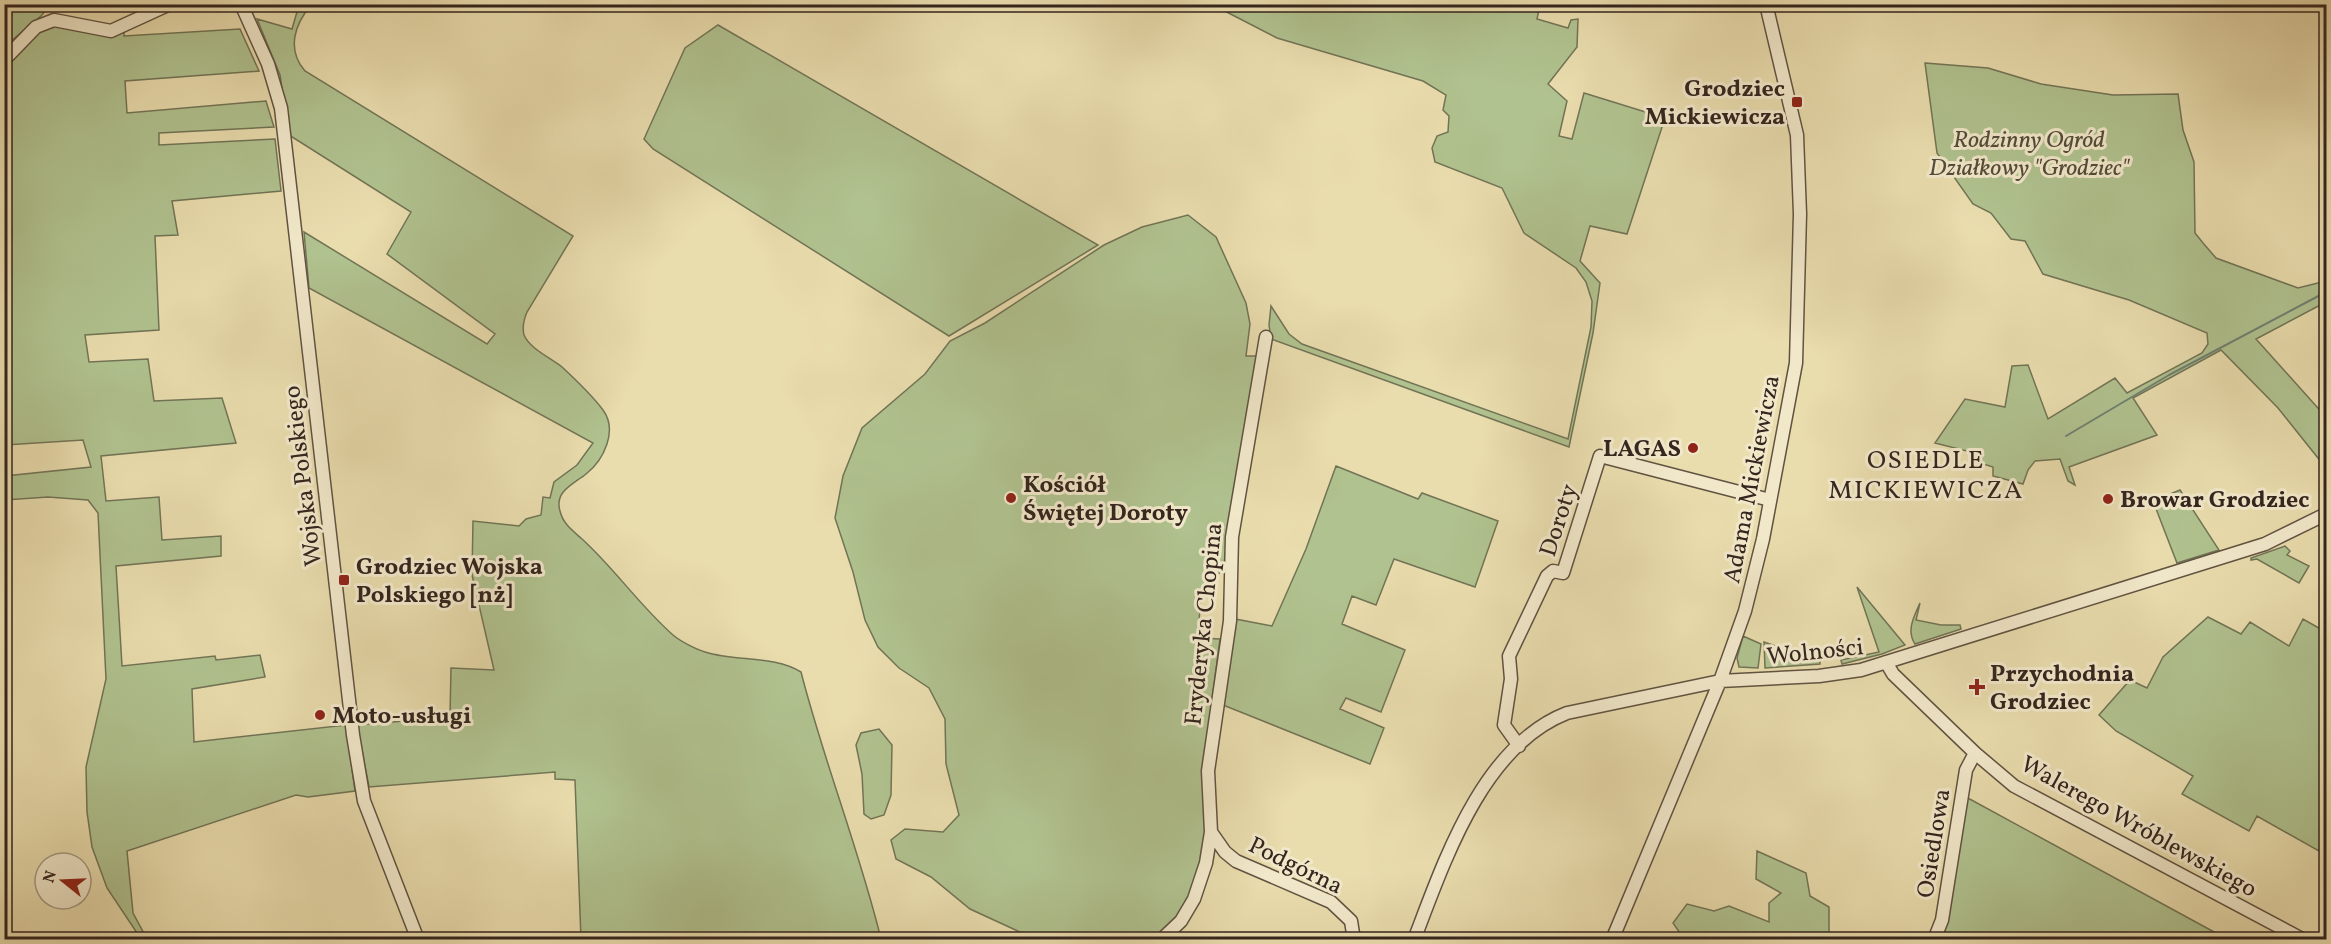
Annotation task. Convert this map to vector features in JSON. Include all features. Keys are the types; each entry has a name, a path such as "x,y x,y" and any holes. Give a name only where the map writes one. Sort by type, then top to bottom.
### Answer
{"street":[{"path":"4,60 36,27 54,20 111,31 170,4"},
{"name":"Adama Mickiewicza","path":"1612,939 1720,681 1751,590 1796,363 1800,192 1797,135 1766,4"},
{"name":"Wojska Polskiego","path":"239,5 268,64 280,108 352,735 364,801 418,939"},
{"name":"Fryderyka Chopina","path":"1161,939 1181,921 1194,899 1206,863 1211,832 1208,771 1230,621 1232,537 1251,430 1261,354 1266,338"},
{"name":"Doroty","path":"1519,746 1504,725 1511,679 1509,656 1547,576 1553,571 1563,573 1600,456 1770,500"},
{"name":"Wolności","path":"1414,939 1458,830 1494,773 1541,725 1567,713 1720,681 1819,676 1861,670 2265,544 2326,514"},
{"name":"Walerego Wróblewskiego","path":"1886,662 1893,674 1975,753 2014,786 2304,939"},
{"name":"Osiedlowa","path":"1934,939 1942,920 1966,770 1975,753"},
{"name":"Podgórna","path":"1211,832 1225,852 1236,861 1332,902 1351,921 1354,939"}],"green space":[{"path":"5,5 50,5 41,16 5,46"},
{"path":"299,5 311,5 297,28 294,45 299,63 305,71 573,236 527,312 523,326 524,335 531,345 562,367 578,382 603,410 609,426 607,444 598,461 593,468 562,493 559,504 561,516 650,612 680,640 705,652 779,663 801,672 881,939 581,939 575,780 555,779 555,772 369,787 357,725 450,717 451,668 494,670 472,575 473,521 519,526 526,519 541,515 543,497 550,498 554,482 577,465 593,443 309,288 304,232 487,344 495,334 387,254 411,212 289,135 280,75 257,19 292,29"},
{"path":"1213,5 1540,5 1537,19 1568,28 1571,20 1578,19 1577,47 1548,84 1567,101 1559,136 1572,139 1584,93 1665,118 1627,234 1590,226 1580,261 1600,283 1593,333 1569,447 1271,339 1269,325 1271,306 1289,334 1302,344 1568,439 1591,327 1592,301 1586,282 1576,268 1524,233 1502,188 1435,162 1432,148 1437,136 1448,132 1449,116 1443,110 1446,95 1423,81 1277,38"},
{"path":"50,23 124,29 124,36 240,29 259,71 125,81 127,113 266,101 274,127 159,133 159,145 275,139 281,191 172,201 178,235 155,236 159,330 85,335 89,362 148,359 154,401 222,398 236,443 101,456 106,501 159,497 162,540 221,536 221,556 116,566 122,666 215,656 216,660 260,655 265,677 192,689 194,742 346,725 355,791 308,797 296,795 127,851 133,913 147,939 141,939 107,888 92,847 87,812 86,767 106,679 98,513 88,500 48,497 5,500 5,476 91,467 83,440 5,445 4,273 8,272 12,231 4,231 5,62 24,41"},
{"path":"718,25 1098,245 949,336 653,149 644,139 685,48"},
{"name":"Rodzinny Ogród Działkowy \"Grodziec\"","path":"1925,63 1988,68 2041,84 2113,95 2178,94 2183,130 2194,162 2195,233 2216,258 2298,288 2326,281 2326,302 2256,339 2326,417 2326,468 2278,408 2221,350 2133,398 2157,435 2069,467 2075,485 2068,481 2060,459 2035,461 2028,470 2023,484 1993,476 1993,467 1971,460 1971,452 1935,443 1965,399 2005,407 2012,366 2028,365 2048,419 2115,378 2127,393 2202,353 2208,344 2207,333 2129,300 2043,274 2025,241 2011,239 1991,213 1973,204 1937,153"},
{"path":"1188,215 1216,237 1246,303 1250,324 1246,356 1259,356 1223,569 1201,593 1198,638 1220,639 1205,755 1206,846 1190,903 1159,939 1035,939 970,909 931,877 896,859 891,840 905,829 943,832 959,815 946,764 945,719 929,688 899,668 878,647 865,620 853,572 835,518 843,476 862,428 925,374 950,341 985,323 1104,245 1142,227"},
{"path":"1336,466 1418,499 1422,493 1498,521 1475,587 1394,559 1376,605 1352,596 1342,624 1405,650 1381,712 1346,698 1340,709 1384,728 1370,764 1223,705 1235,619 1272,626 1306,549"},
{"path":"2180,490 2219,550 2177,563 2153,501"},
{"path":"2285,546 2290,551 2287,555 2309,566 2299,583 2257,559 2251,560 2251,558"},
{"path":"1857,587 1905,645 1882,654 1842,664 1841,660 1879,652"},
{"path":"1920,603 1916,620 1941,625 1960,625 1961,629 1915,644 1911,629"},
{"path":"2208,617 2241,634 2250,622 2289,646 2303,619 2326,632 2326,855 2257,816 2249,831 2182,794 2193,776 2116,731 2099,715 2130,680 2147,688 2163,657"},
{"path":"1743,636 1761,644 1758,668 1739,667 1737,658"},
{"path":"1764,642 1820,661 1820,664 1765,668"},
{"path":"879,729 892,745 891,795 884,815 871,819 864,814 862,774 856,745 861,733"},
{"path":"1966,797 2227,939 1937,940"},
{"path":"1757,851 1806,873 1810,896 1829,907 1829,939 1684,939 1673,923 1687,904 1714,911 1729,906 1769,922 1769,903 1781,893 1756,879"}],"waterway":[{"path":"2066,436 2169,375 2326,292"}],"place":[{"name":"Grodziec Mickiewicza","path":"1797,102"},
{"name":"LAGAS","path":"1693,448"},
{"name":"Kościół Świętej Doroty","path":"1011,498"},
{"name":"Browar Grodziec","path":"2108,499"},
{"name":"Grodziec Wojska Polskiego [nż]","path":"344,580"},
{"name":"Przychodnia Grodziec","path":"1977,687"},
{"name":"Moto-usługi","path":"320,715"}],"district":[{"name":"OSIEDLE MICKIEWICZA","path":"1926,474"}]}
